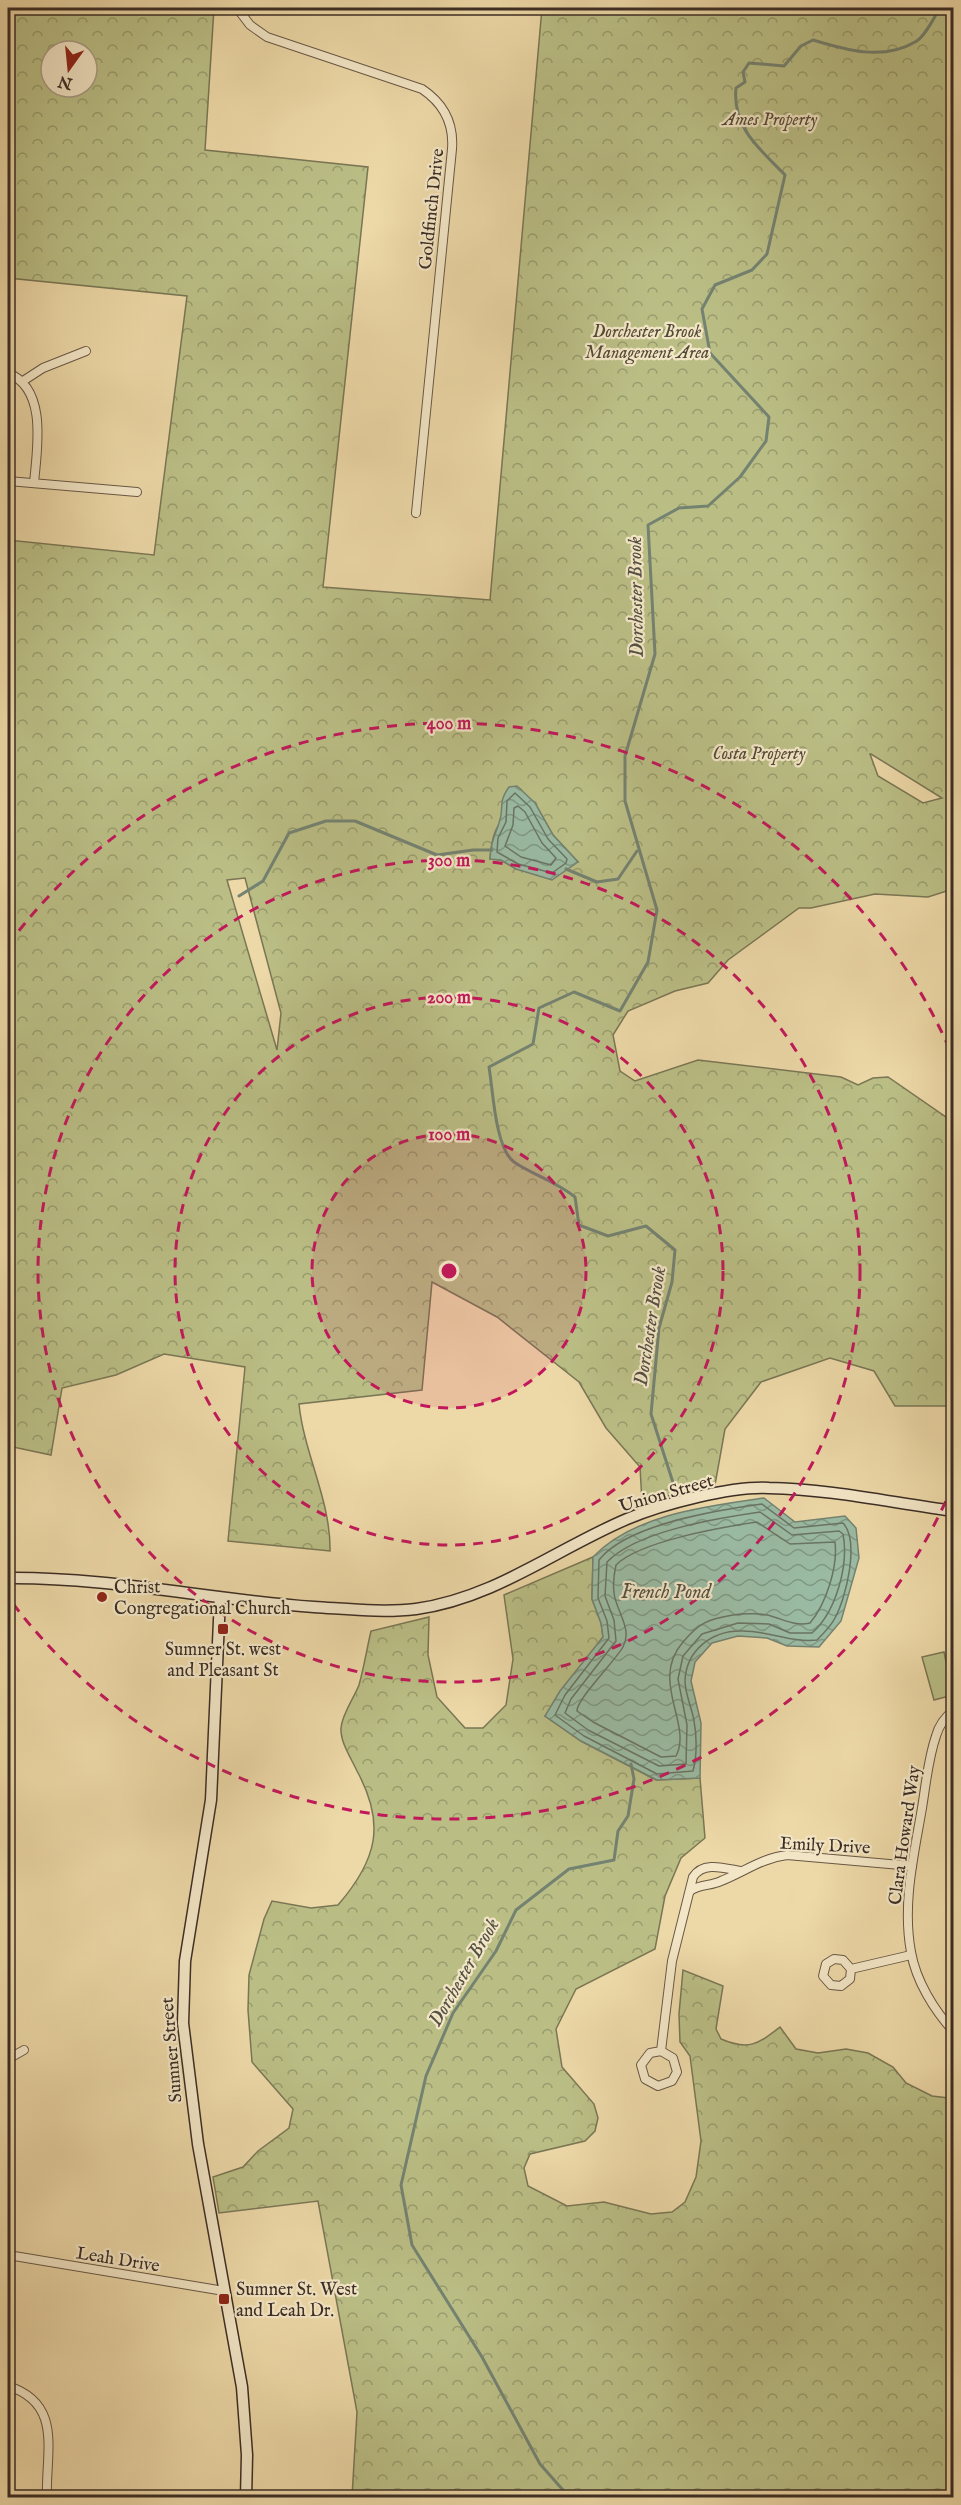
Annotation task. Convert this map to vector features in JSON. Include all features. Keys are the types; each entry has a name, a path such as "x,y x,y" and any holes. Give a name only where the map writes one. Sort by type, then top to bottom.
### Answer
{"main road":[{"name":"Union Street","path":"8,1578 76,1580 220,1598 338,1609 404,1610 457,1601 514,1578 628,1518 729,1492 768,1487 954,1511"},
{"name":"Sumner Street","path":"220,1598 211,1800 191,1912 183,1986 187,2070 242,2387 247,2455 246,2498"}],"street":[{"name":"Goldfinch Drive","path":"237,8 250,25 267,37 422,88 438,102 449,121 452,149 416,513"},
{"path":"23,381 44,368 86,351"},
{"path":"8,373 23,381 32,399 37,423 34,483"},
{"path":"8,481 137,492"},
{"name":"Clara Howard Way","path":"954,1710 941,1724 935,1737 912,1866 907,1920 911,1955 924,1989 937,2011 954,2032"},
{"name":"Emily Drive","path":"690,1891 699,1886 723,1881 771,1857 787,1855 912,1866"},
{"path":"661,2051 672,1961 693,1876 700,1869 717,1867 740,1871"},
{"path":"851,1969 911,1955"},
{"path":"8,2059 24,2050"},
{"path":"661,2051 671,2055 677,2068 672,2081 658,2086 645,2079 642,2065 650,2053 661,2051"},
{"name":"Leah Drive","path":"8,2255 224,2291"},
{"path":"8,2386 21,2390 31,2399 48,2424 50,2445 46,2472 47,2498"}],"green space":[{"path":"8,8 214,8 205,150 368,167 323,587 490,600 542,8 953,8 954,291 951,300 954,303 953,889 928,897 875,894 811,908 799,908 728,960 708,983 675,991 628,1011 613,1035 620,1071 635,1081 698,1060 841,1077 858,1085 873,1078 888,1077 953,1122 951,1219 954,1235 953,1406 895,1406 874,1371 830,1358 761,1382 725,1429 715,1485 642,1502 640,1467 606,1428 579,1382 497,1317 432,1282 422,1390 299,1404 306,1441 326,1514 330,1551 228,1541 245,1367 164,1354 116,1375 62,1388 51,1455 8,1446 8,540 154,555 187,296 8,278","holes":["871,754 942,798 923,803 878,776","535,803 553,835 578,862 516,869 501,860 490,859 491,846 501,822","245,878 281,1013 277,1050 227,880"]},
{"path":"593,1557 592,1599 601,1623 603,1637 545,1716 581,1741 656,1780 700,1778 705,1838 681,1858 665,1896 655,1949 576,1989 556,2029 562,2067 594,2104 598,2118 595,2131 585,2141 530,2154 524,2168 528,2186 567,2206 604,2202 651,2214 672,2212 685,2202 696,2177 701,2141 690,2056 680,2042 679,2014 683,1970 723,1986 716,2029 721,2039 739,2045 753,2044 780,2027 796,2049 818,2053 846,2049 868,2053 893,2067 906,2083 932,2096 949,2098 953,2095 953,2497 352,2497 357,2412 318,2201 219,2213 213,2177 243,2167 258,2151 289,2128 293,2109 252,2062 248,2010 249,1975 264,1919 272,1901 311,1908 338,1905 362,1873 369,1857 374,1825 372,1808 344,1744 341,1728 359,1685 371,1631 429,1617 428,1655 437,1697 465,1728 483,1728 506,1705 513,1659 504,1595"},
{"path":"944,1652 953,1695 934,1700 922,1657"}],"water":[{"path":"517,786 535,803 553,835 578,862 552,880 516,869 501,860 490,859 492,844 501,818 503,798 509,787"},
{"name":"French Pond","path":"764,1498 795,1522 845,1516 856,1528 859,1558 841,1621 819,1647 787,1646 767,1638 738,1636 712,1643 695,1662 691,1681 701,1723 700,1778 657,1780 581,1741 545,1716 560,1691 603,1637 601,1623 592,1599 593,1557 610,1542 629,1531 673,1514"}],"waterway":[{"name":"Dorchester Brook","path":"677,1495 651,1414 659,1328 672,1282 675,1250 646,1226 608,1236 579,1225 575,1197 514,1162 508,1155 499,1132 489,1067 533,1044 539,1008 574,992 620,1011 648,962 657,910 625,801 625,756 655,654 648,525 679,508 708,506 740,477 766,441 769,417 710,353 702,309 715,285 752,270 767,254 785,175 757,147 743,126 738,115 736,88 745,82 743,72 749,63 784,66 801,46 813,40 864,52 903,48 922,36 940,8"},
{"path":"239,896 263,881 289,833 326,821 355,821 437,855 492,850"},
{"path":"566,869 597,882 618,879 637,851"},
{"name":"Dorchester Brook","path":"570,2498 540,2464 482,2357 412,2245 401,2185 426,2076 453,2013 496,1951 516,1910 569,1869 614,1860 618,1831 628,1816 634,1779 631,1764"}],"place":[{"name":"Christ Congregational Church","path":"102,1597"},
{"name":"Sumner St. west and Pleasant St","path":"223,1629"},
{"name":"Sumner St. West and Leah Dr.","path":"224,2299"}],"park label":[{"name":"Ames Property","path":"770,119"},
{"name":"Dorchester Brook Management Area","path":"647,341"},
{"name":"Costa Property","path":"759,753"}]}
